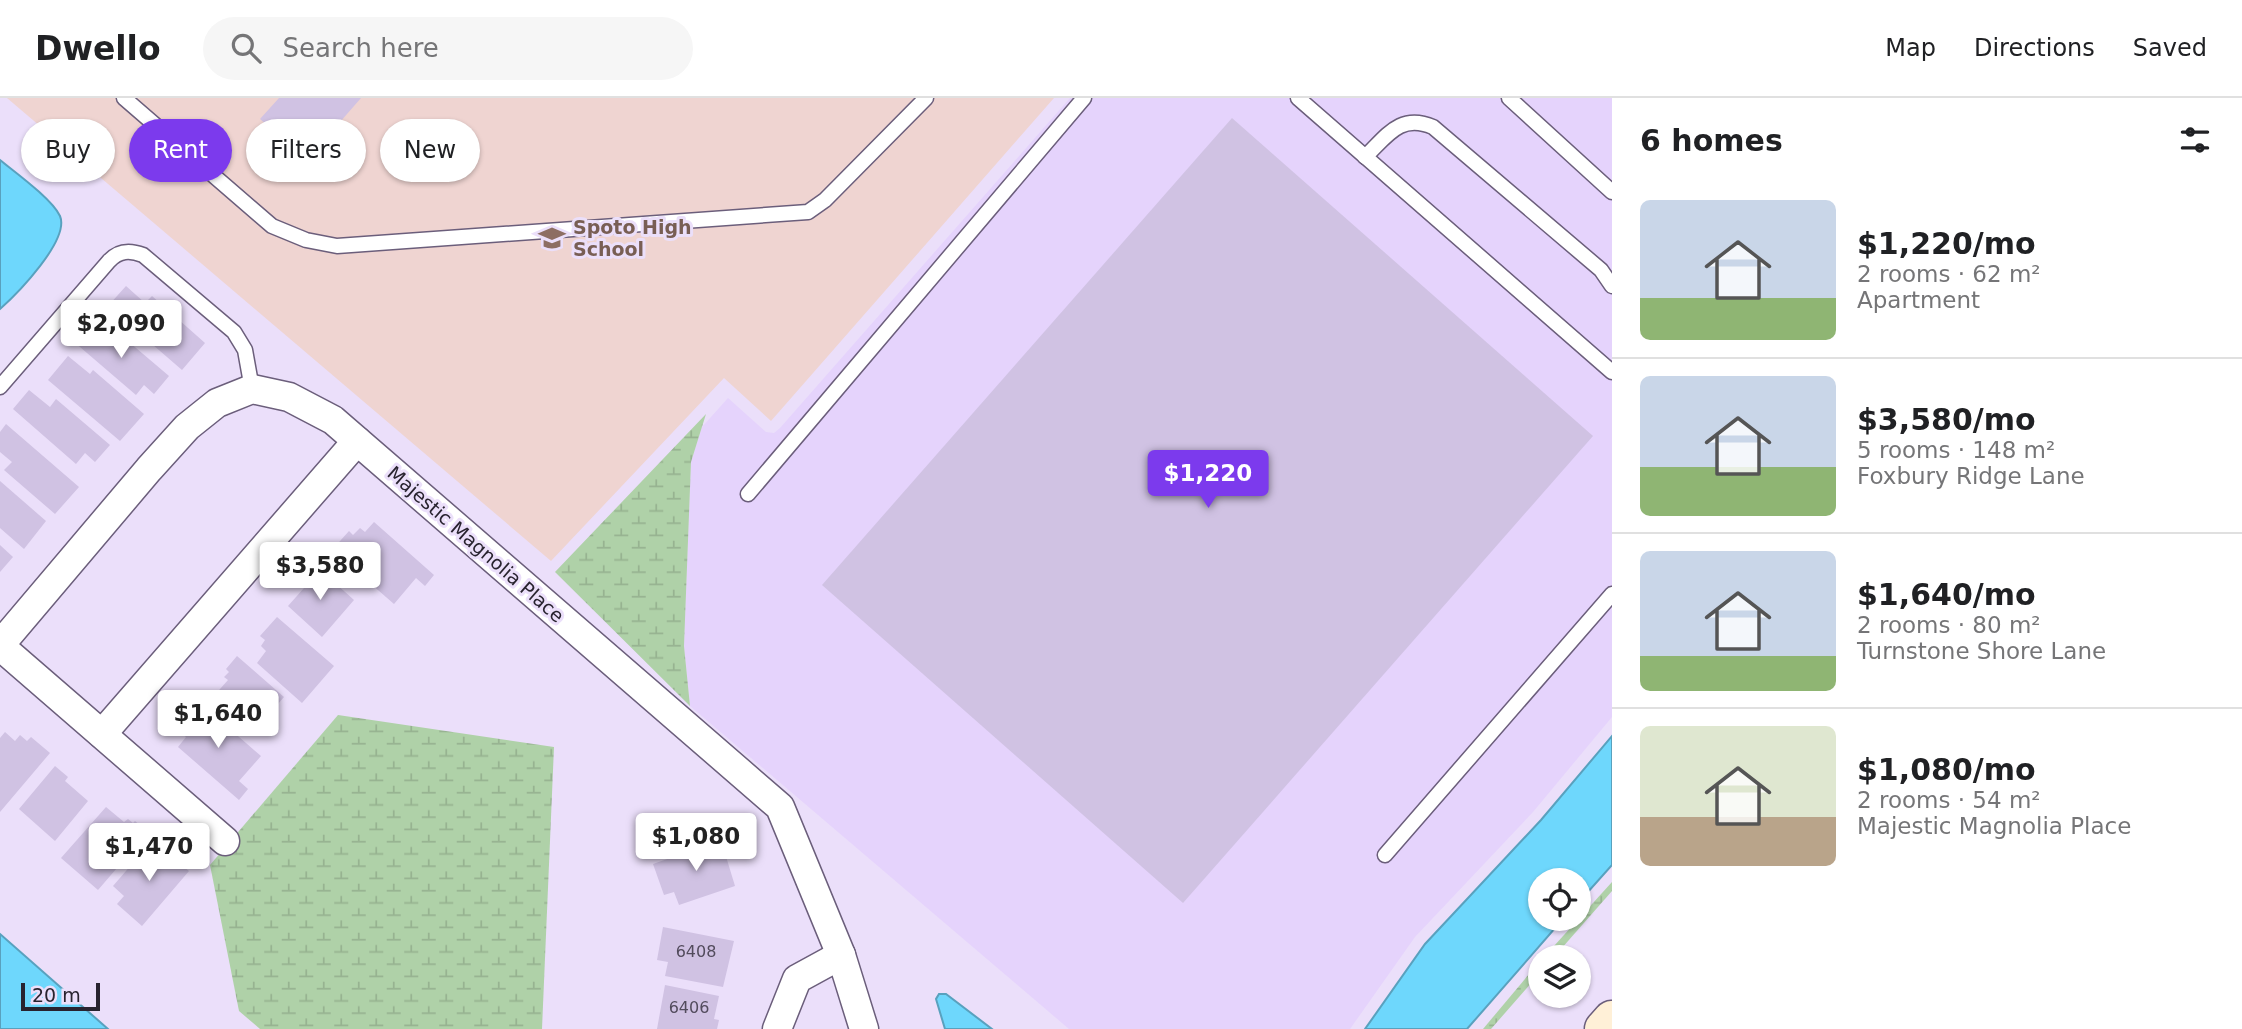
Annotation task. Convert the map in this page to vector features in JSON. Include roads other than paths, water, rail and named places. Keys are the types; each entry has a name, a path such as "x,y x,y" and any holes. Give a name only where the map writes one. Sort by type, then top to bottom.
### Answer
{"street":[{"name":"Majestic Magnolia Place","path":"251,389 289,397 333,420 780,807 841,955 864,1029"},
{"path":"225,841 0,645 187,427 217,403 251,389"},
{"path":"102,734 357,441"},
{"path":"778,1029 797,979 841,955"},
{"path":"1604,1029 1612,1020"}],"lane":[{"path":"124,98 272,226 306,240 337,246 808,212 825,200 926,98"},
{"path":"748,494 1084,98"},
{"path":"1298,98 1612,372"},
{"path":"1509,98 1612,192"},
{"path":"1365,157 1400,125 1412,121 1433,127 1601,270 1612,286"},
{"path":"0,387 109,261 120,252 127,251 144,255 234,332 245,350 251,389"},
{"path":"1385,855 1612,594"}],"water":[{"path":"0,160 21,177 21,182 28,182 50,202 60,216 61,226 57,239 40,266 0,309"},
{"path":"1612,736 1612,865 1591,889 1591,868 1528,868 1528,931 1553,931 1540,945 1528,945 1528,959 1467,1029 1365,1029 1425,944 1541,820"},
{"path":"0,934 108,1029 0,1029"},
{"path":"939,994 946,994 992,1029 945,1029 936,999"}],"place":[{"name":"Spoto High School","path":"552,238"}]}
